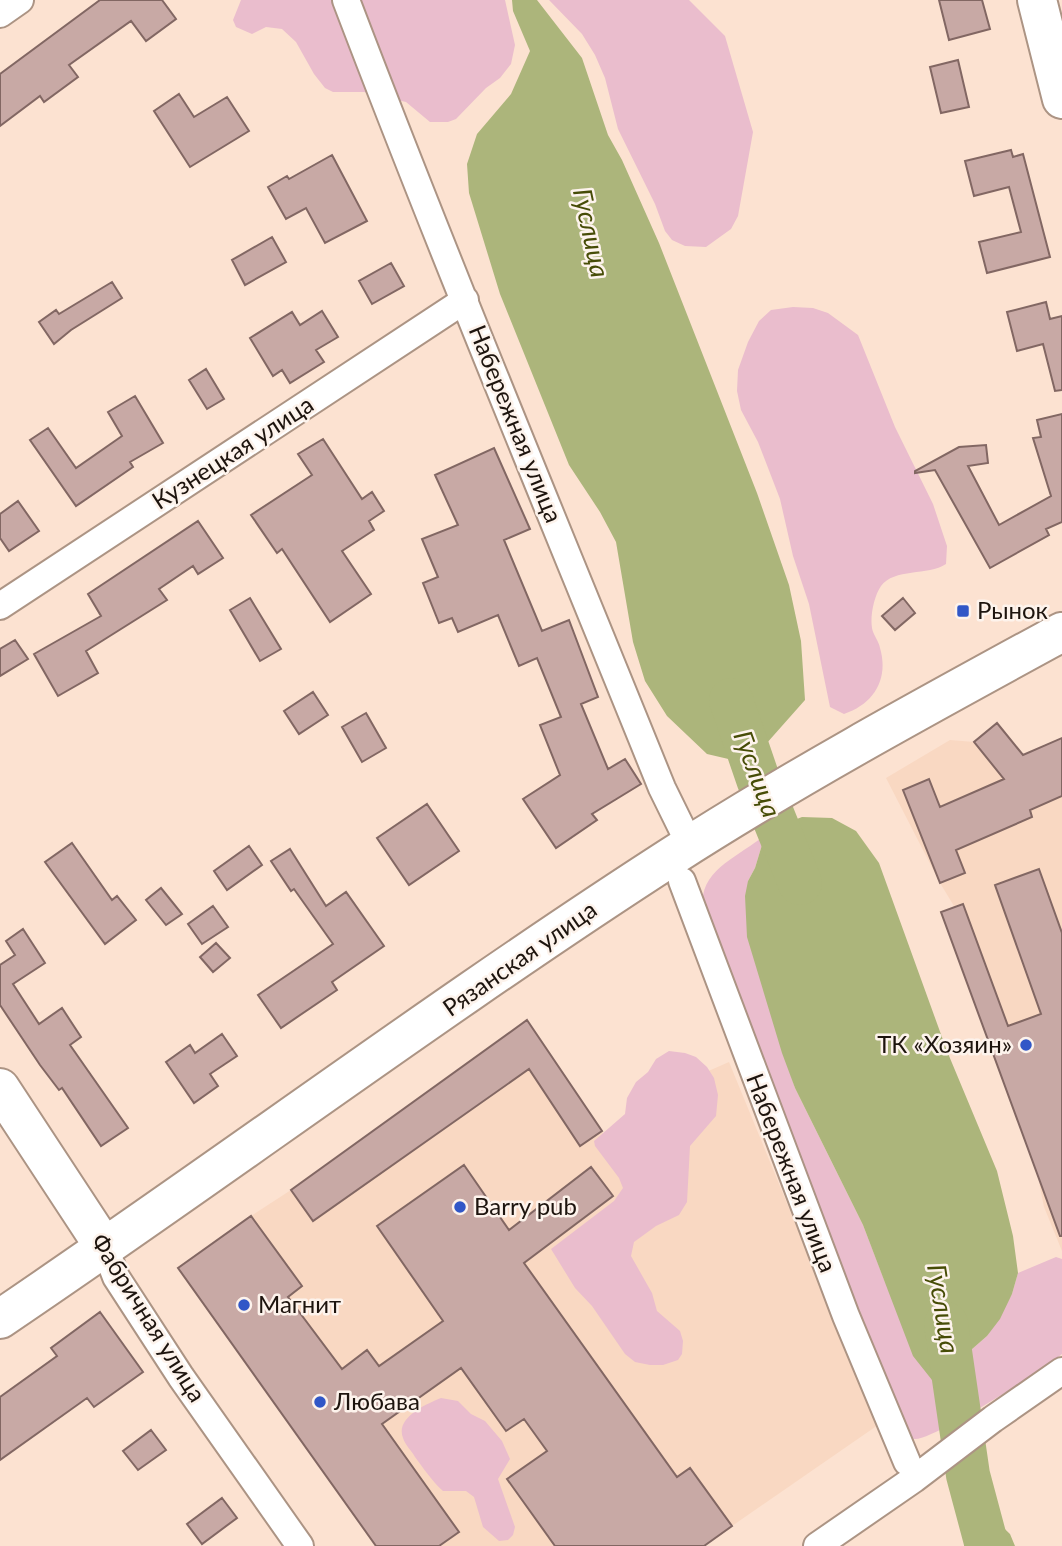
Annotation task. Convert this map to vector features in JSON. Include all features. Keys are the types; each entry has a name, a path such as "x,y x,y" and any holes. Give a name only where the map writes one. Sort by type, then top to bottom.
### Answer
{"main road":[{"path":"1037,0 1055,39 1062,99"},
{"name":"Рязанская улица","path":"0,1319 611,896 690,855 849,751 1062,632"},
{"name":"Фабричная улица","path":"0,1088 105,1248"}],"street":[{"path":"0,14 20,0"},
{"name":"Набережная улица","path":"346,0 418,190 690,855 841,1304 916,1466"},
{"name":"Кузнецкая улица","path":"0,606 465,300"},
{"name":"Фабричная улица","path":"105,1248 116,1277 181,1377 300,1546"},
{"path":"817,1546 916,1466 993,1419 1062,1371"}],"shaded area":[{"path":"241,0 505,0 515,45 511,64 500,78 486,88 456,119 430,122 406,102 364,92 333,92 325,88 296,42 282,29 266,27 252,34 236,27 233,20"},
{"path":"549,0 689,0 725,36 753,132 738,216 731,229 706,247 685,246 672,240 665,231 655,204 618,129 605,78 595,55 582,34"},
{"path":"813,308 828,313 858,335 895,427 933,504 947,546 946,564 939,568 894,577 881,586 872,612 873,631 882,659 880,680 877,689 864,704 844,714 830,707 809,604 793,556 780,499 758,442 741,410 737,391 738,370 759,321 771,310"},
{"name":"ТК «Хозяин»","path":"950,740 974,742 991,763 1014,744 1054,799 1062,796 1062,1251 1044,1207 1038,1177 941,912 954,906 886,778"},
{"path":"765,835 748,881 771,1014 795,1088 863,1225 885,1282 968,1372 971,1350 987,1336 1012,1294 1018,1273 1056,1257 1062,1259 1062,1354 989,1402 943,1428 915,1439 905,1436 703,905 708,882 715,873"},
{"path":"669,1051 696,1057 714,1078 718,1095 716,1116 690,1146 687,1202 679,1215 656,1226 634,1242 631,1256 652,1293 657,1311 680,1331 683,1341 682,1354 678,1360 663,1365 650,1365 635,1362 625,1354 592,1306 575,1288 551,1249 614,1201 623,1188 594,1141 625,1114 627,1098 636,1082 648,1072 656,1059"},
{"path":"729,1062 878,1425 732,1526 690,1468 583,1546 441,1546 459,1532 288,1297 302,1286 251,1216 291,1190 313,1221 529,1069 580,1146 602,1131 605,1136 697,1076"},
{"path":"441,1398 458,1401 471,1414 485,1421 502,1441 510,1459 498,1479 515,1527 508,1540 499,1541 483,1527 474,1497 466,1491 443,1491 404,1441 403,1424 408,1418 420,1408"}],"water":[{"path":"512,0 537,0 582,58 608,135 659,243 757,493 789,585 801,641 805,700 757,754 737,761 707,754 667,716 645,681 633,642 616,542 569,465 500,294 469,193 467,164 477,134 511,94 530,51 513,11"},
{"path":"802,817 832,818 856,831 879,863 947,1051 997,1171 1013,1236 1018,1273 1000,1319 987,1336 971,1350 968,1372 956,1382 940,1385 932,1380 913,1356 863,1225 795,1088 747,937 745,896 765,835"},
{"path":"981,1506 1010,1534 1015,1546 964,1546 967,1529"}],"building":[{"path":"100,0 162,0 176,19 146,41 131,21 69,65 78,77 44,102 40,96 0,126 0,74"},
{"path":"939,0 982,0 990,29 949,40"},
{"path":"958,60 969,107 941,113 930,67"},
{"path":"179,94 194,117 227,97 249,131 190,167 154,111"},
{"path":"1011,150 1013,157 1023,154 1050,257 987,273 979,242 1021,232 1009,187 974,196 965,161"},
{"path":"332,155 367,221 325,243 306,208 286,219 268,187 287,176 289,179"},
{"path":"272,237 286,262 245,285 232,260"},
{"path":"391,263 404,286 372,304 359,281"},
{"path":"112,282 122,298 54,344 39,322 56,310 59,314"},
{"path":"1046,302 1050,319 1062,316 1062,390 1055,391 1043,344 1017,351 1007,312"},
{"path":"322,311 338,337 316,350 324,362 290,383 282,370 273,376 250,338 292,312 300,325"},
{"path":"206,369 224,399 207,409 189,380"},
{"path":"135,396 163,443 130,462 133,467 76,506 30,440 48,428 76,468 122,436 108,412"},
{"path":"1062,414 1062,522 1046,529 1049,535 990,568 935,470 915,471 959,447 986,445 988,463 968,466 999,525 1051,496 1033,438 1041,437 1037,420"},
{"path":"323,439 362,499 372,492 384,511 369,521 374,530 342,551 371,594 330,622 282,549 277,553 251,515 312,475 298,454"},
{"path":"494,448 530,529 504,540 542,631 569,620 598,697 581,704 608,769 625,759 641,784 592,814 597,820 556,848 523,799 560,775 540,725 561,717 537,658 519,666 498,615 458,632 452,618 439,623 423,583 438,577 422,539 458,525 435,475"},
{"path":"18,501 39,531 9,551 0,538 0,514"},
{"path":"198,521 223,558 198,574 193,566 159,589 167,600 86,651 98,673 58,696 34,654 101,616 88,594"},
{"path":"250,598 281,649 260,661 230,610"},
{"path":"903,598 915,613 895,630 882,616"},
{"path":"15,640 28,659 0,676 0,649"},
{"path":"313,692 328,715 299,734 284,711"},
{"path":"366,713 386,748 362,762 342,727"},
{"path":"997,723 1023,755 1062,738 1062,796 1030,810 1032,817 956,850 965,873 940,883 903,790 929,779 940,807 1004,779 974,742"},
{"path":"427,804 459,851 409,885 377,838"},
{"path":"72,843 112,900 117,896 136,920 105,944 45,862"},
{"path":"249,846 262,865 227,890 214,871"},
{"path":"290,849 326,906 346,892 384,946 332,982 337,990 281,1028 258,995 333,944 271,861"},
{"path":"1039,869 1062,933 1062,1236 941,912 963,904 1008,1026 1041,1014 995,885"},
{"path":"161,888 182,914 166,925 146,900"},
{"path":"213,906 228,927 202,944 188,924"},
{"path":"23,929 45,963 13,984 39,1024 62,1008 81,1037 70,1045 128,1128 101,1146 62,1088 59,1090 40,1065 0,1005 0,965 15,955 6,941"},
{"path":"216,943 230,958 213,972 200,957"},
{"path":"527,1020 602,1131 580,1146 529,1069 313,1221 291,1190"},
{"path":"222,1034 237,1056 210,1074 218,1086 194,1103 166,1062 190,1045 195,1053"},
{"path":"464,1165 509,1230 591,1167 613,1196 524,1263 677,1477 690,1468 732,1526 704,1546 555,1546 507,1479 547,1451 524,1419 506,1431 461,1368 382,1424 459,1532 439,1546 376,1546 178,1268 251,1216 302,1286 288,1297 342,1369 367,1350 379,1366 443,1321 377,1226"},
{"path":"100,1312 143,1372 94,1407 87,1398 0,1460 0,1397 57,1356 51,1348"},
{"path":"151,1430 166,1450 138,1470 123,1451"},
{"path":"222,1498 237,1518 202,1544 187,1524"}],"waterway":[{"name":"Гуслица","path":"731,700 758,779 800,883"},
{"name":"Гуслица","path":"946,1324 968,1475 987,1546"}],"place":[{"name":"Рынок","path":"963,611"},
{"name":"ТК «Хозяин»","path":"1026,1045"},
{"name":"Barry pub","path":"460,1207"},
{"name":"Магнит","path":"244,1305"},
{"name":"Любава","path":"320,1402"}]}
